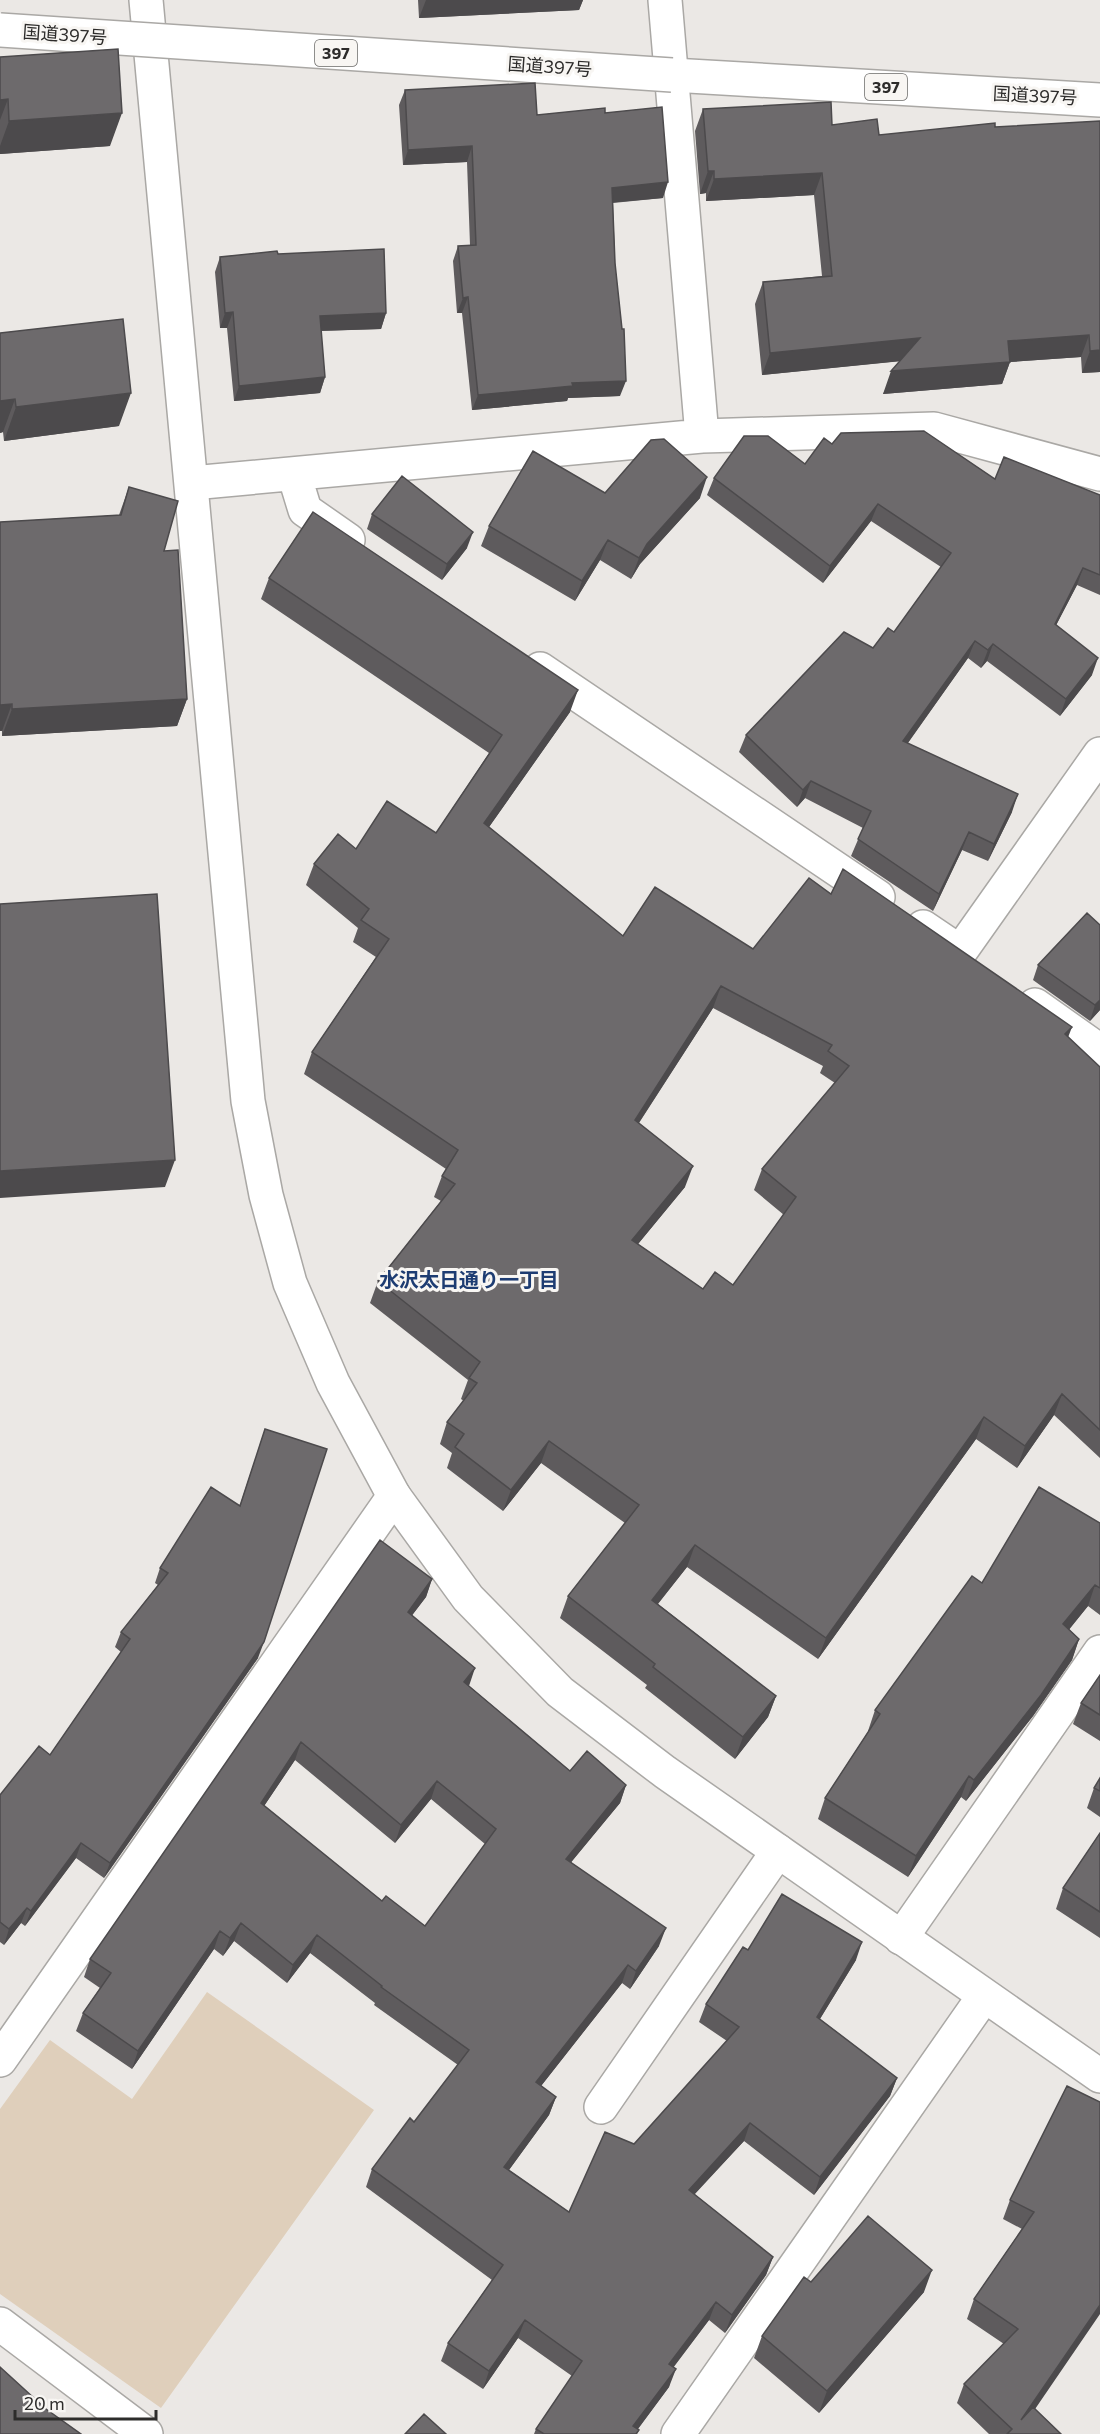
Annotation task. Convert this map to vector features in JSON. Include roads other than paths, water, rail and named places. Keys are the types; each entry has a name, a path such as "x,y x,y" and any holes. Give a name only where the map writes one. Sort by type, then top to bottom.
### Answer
{"main road":[{"path":"146,0 248,1101 266,1196 295,1293 333,1383 394,1496 468,1598 560,1692 665,1772 1100,2076"},
{"path":"664,0 702,436"},
{"name":"国道397号","path":"0,30 672,75 1100,100"},
{"path":"192,483 702,436 934,429 1100,474"},
{"path":"294,474 305,510 374,557"},
{"path":"513,651 960,952 1100,1051"},
{"path":"960,952 1100,754"},
{"path":"0,2060 394,1496"},
{"path":"901,1938 1100,1652"},
{"path":"601,2107 778,1851"},
{"path":"678,2434 984,1996"},
{"path":"0,2324 146,2434"}],"district":[{"name":"水沢太日通り一丁目","path":"469,1280"}]}
